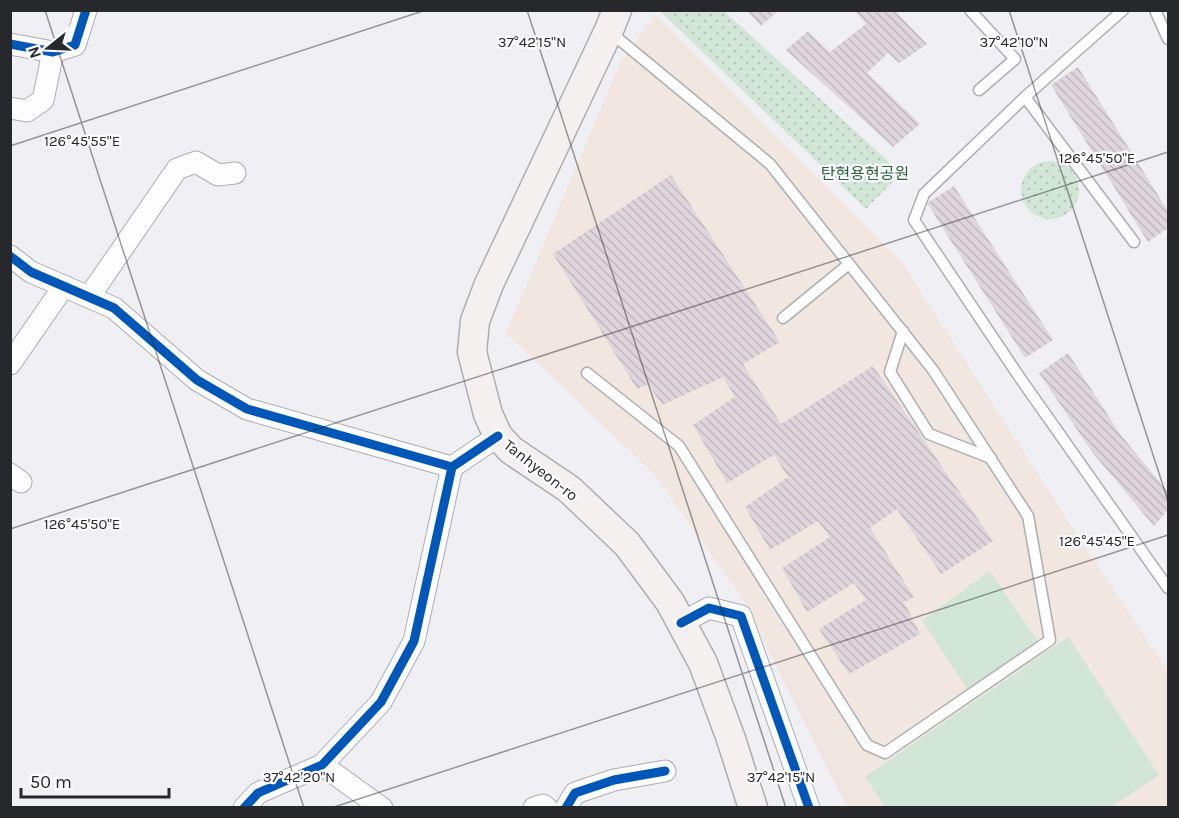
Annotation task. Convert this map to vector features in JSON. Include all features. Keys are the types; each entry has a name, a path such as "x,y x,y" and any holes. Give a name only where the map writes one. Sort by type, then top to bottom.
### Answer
{"main road":[{"name":"Tanhyeon-ro","path":"613,20 489,284 475,321 472,352 488,414 498,436 511,450 569,489 627,544 670,602 703,663 753,807"}],"street":[{"path":"10,44 53,52 75,45 86,10"},
{"path":"10,108 27,111 43,100 53,52"},
{"path":"89,297 177,169 196,162 218,175 235,173"},
{"path":"10,256 31,272 114,308 197,380 247,409 452,467"},
{"path":"10,364 64,286"},
{"path":"244,807 258,793 322,765 381,702 414,641 452,467 498,436"},
{"path":"681,622 709,608 741,616 809,807"},
{"path":"322,765 381,807"},
{"path":"566,807 574,793 614,780 665,771"},
{"path":"534,807 543,805 547,807"}],"lane":[{"path":"970,10 1015,58 979,90"},
{"path":"1123,10 1025,97 924,194 914,220 1027,387 1168,588"},
{"path":"1155,10 1168,39"},
{"path":"587,373 679,446 867,745 885,753 1050,640 1028,516 933,370 770,164 613,20"},
{"path":"1025,97 1134,242"},
{"path":"783,318 849,264"},
{"path":"903,332 890,372 929,434 991,458"}],"shaded area":[{"path":"655,14 901,261 1168,672 1168,807 847,807 742,598 654,474 506,333 619,65"}],"green space":[{"name":"탄현용현공원","path":"660,11 724,11 901,173 866,209"},
{"path":"1050,161 1066,166 1074,174 1079,190 1074,206 1066,214 1050,219 1034,214 1026,206 1021,190 1026,174 1034,166"},
{"path":"990,571 1039,643 968,690 922,620"},
{"path":"1068,637 1159,775 1111,807 885,807 865,777"}],"building":[{"path":"746,10 779,10 761,26"},
{"path":"854,10 894,10 927,44 899,63 888,53 867,73 920,124 893,147 786,50 808,31 830,52 866,24"},
{"path":"1078,67 1168,211 1168,228 1148,242 1051,85"},
{"path":"671,175 780,342 743,364 781,424 873,366 993,541 941,574 897,509 870,528 914,597 904,602 920,634 849,674 819,629 866,600 854,583 807,612 782,568 830,537 818,521 770,550 745,507 788,477 774,455 727,483 693,425 735,397 723,377 662,405 648,384 637,389 553,254"},
{"path":"954,186 1053,340 1025,358 927,203"},
{"path":"1068,353 1120,434 1168,492 1168,510 1154,526 1092,452 1039,373"}],"cycle path":[{"path":"10,44 53,52 75,45 86,10"},
{"path":"10,256 31,272 114,308 197,380 247,409 452,467 498,436"},
{"path":"244,808 258,793 322,765 381,702 414,641 452,467"},
{"path":"681,623 709,608 741,616 809,808"},
{"path":"566,808 575,793 614,780 665,771"}]}
